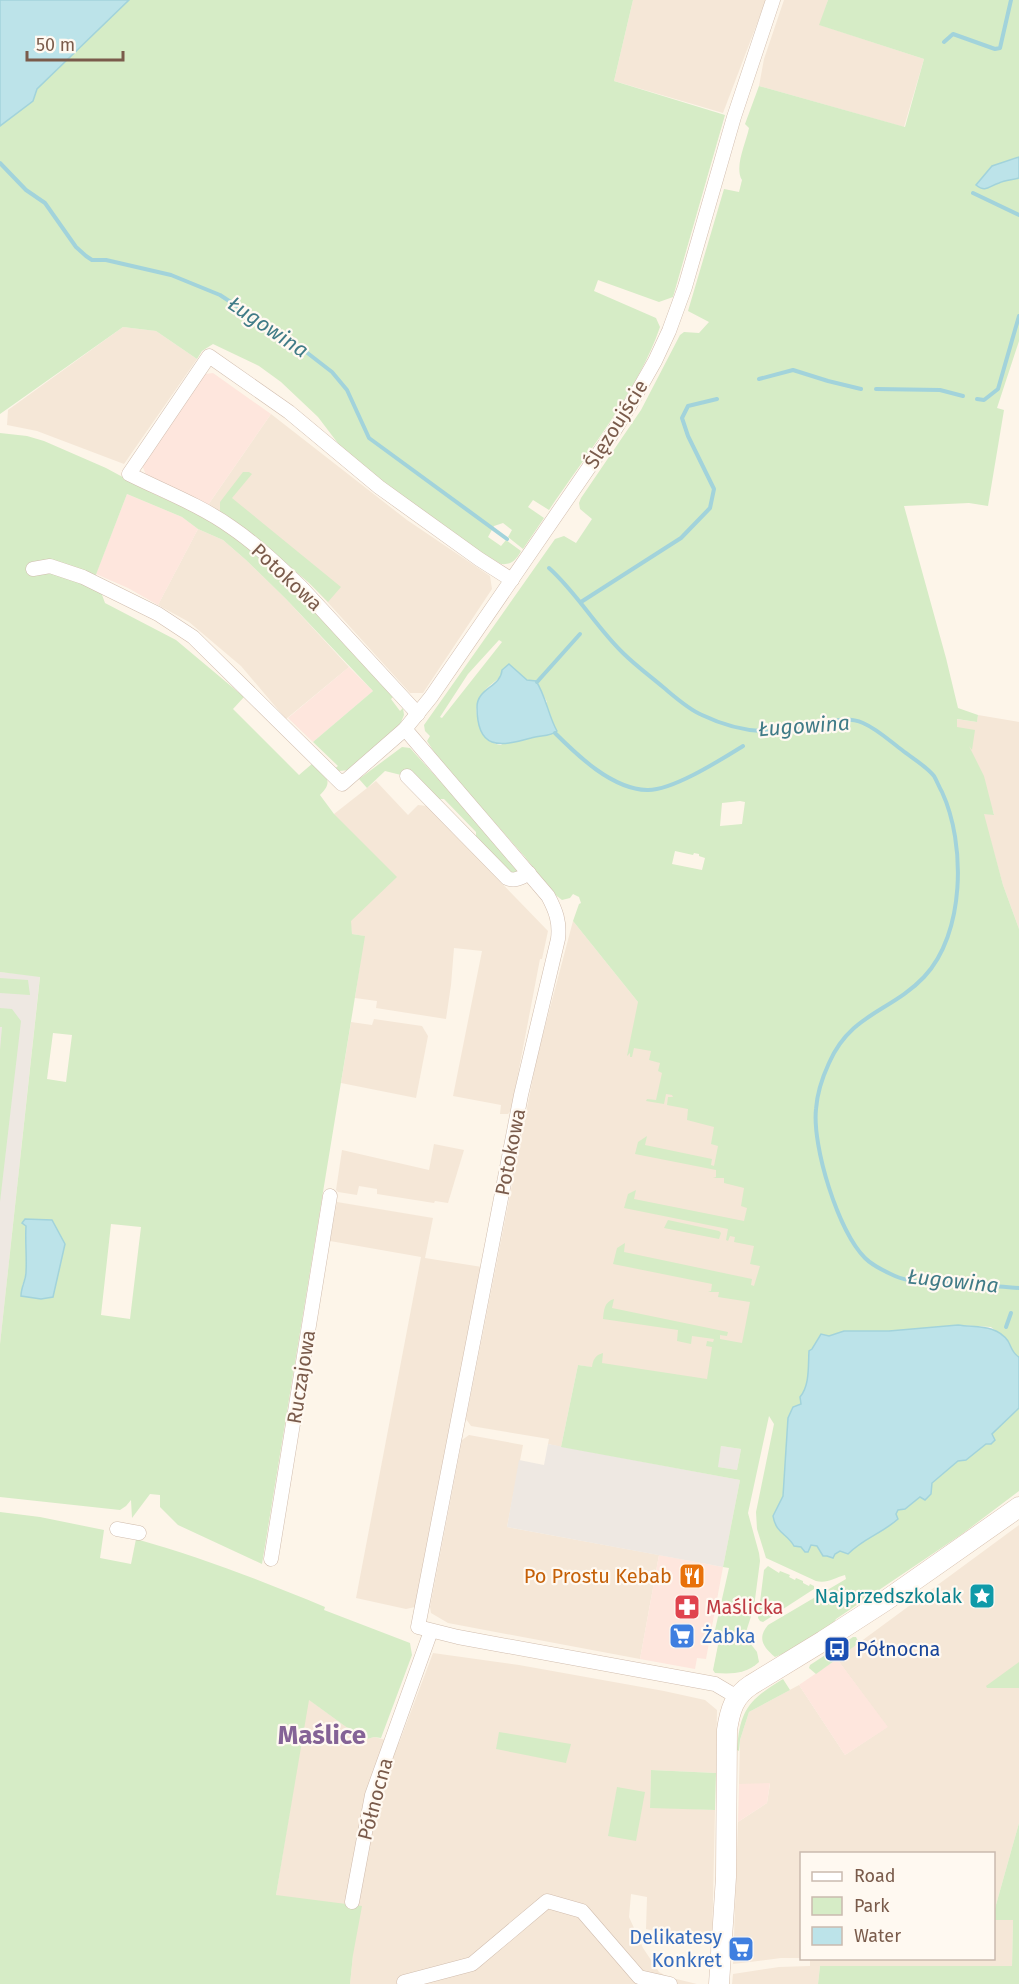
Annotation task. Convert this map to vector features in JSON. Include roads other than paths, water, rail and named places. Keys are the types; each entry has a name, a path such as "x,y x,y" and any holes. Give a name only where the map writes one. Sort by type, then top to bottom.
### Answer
{"street":[{"name":"Ślęzoujście","path":"33,569 50,566 83,578 158,614 193,637 342,784 405,729 418,714 630,405 669,331 685,287 734,117 773,0"},
{"name":"Potokowa","path":"418,714 301,587 273,561 232,527 129,474 209,356 289,412 379,487 512,580"},
{"name":"Potokowa","path":"405,729 548,896 556,911 559,924 558,939 521,1095 425,1629"},
{"path":"408,776 507,878 517,879 529,873"},
{"name":"Ruczajowa","path":"271,1558 330,1196"},
{"path":"719,1984 725,1888 727,1730 730,1712 737,1697 751,1685 885,1601 1019,1507"},
{"path":"117,1529 139,1533"},
{"path":"425,1629 715,1684 737,1697"},
{"name":"Północna","path":"352,1902 372,1795 425,1629"},
{"path":"404,1982 472,1964 547,1901 582,1911 639,1977 669,1984"}],"water":[{"path":"0,0 129,0 37,89 33,101 0,126"},
{"path":"1019,157 1019,178 985,189 976,185 992,166"},
{"path":"509,664 527,680 536,681 557,731 509,743 492,742 486,738 478,721 478,701 485,691 498,680 502,670"},
{"path":"25,1219 52,1220 65,1244 53,1297 41,1299 21,1296 26,1272 26,1226 22,1223"},
{"path":"958,1325 992,1329 1008,1341 1013,1352 1019,1357 1019,1408 992,1434 995,1440 991,1444 986,1444 966,1460 958,1461 932,1483 931,1494 925,1500 920,1497 905,1509 898,1510 896,1514 898,1519 848,1554 840,1551 833,1558 823,1556 817,1546 811,1545 808,1552 805,1552 801,1547 794,1546 779,1530 773,1516 783,1496 788,1418 793,1407 801,1404 800,1397 807,1381 809,1351 821,1334 829,1336 844,1331 889,1331"}],"waterway":[{"path":"944,42 953,34 995,49 1000,48 1011,0"},
{"name":"Ługowina","path":"0,163 26,190 45,203 76,247 92,260 106,260 171,275 220,295 301,348 332,372 347,390 369,438 507,539"},
{"path":"973,193 1019,215"},
{"path":"977,399 984,400 998,389 1019,316"},
{"path":"759,379 793,370 861,389"},
{"path":"876,389 940,390 963,396"},
{"path":"581,602 681,538 710,508 714,489 688,436 682,418 688,406 717,399"},
{"name":"Ługowina","path":"549,568 569,588 623,653 677,699 697,712 738,728 762,731 787,731 839,720 863,723 923,765 934,776 950,813 958,862 954,913 947,937 938,959 924,977 911,989 860,1023 838,1046 827,1068 818,1098 816,1109 818,1144 829,1187 845,1229 865,1258 872,1264 895,1276 914,1281 1019,1288"},
{"path":"537,682 580,634"},
{"path":"555,733 596,770 621,784 647,790 683,780 743,746"},
{"path":"1006,1327 1011,1313"}],"place":[{"name":"Po Prostu Kebab","path":"692,1576"},
{"name":"Najprzedszkolak","path":"982,1596"},
{"name":"Maślicka","path":"687,1607"},
{"name":"Żabka","path":"682,1636"},
{"name":"Północna","path":"837,1649"},
{"name":"Delikatesy Konkret","path":"741,1949"}],"district":[{"name":"Maślice","path":"322,1735"}]}
